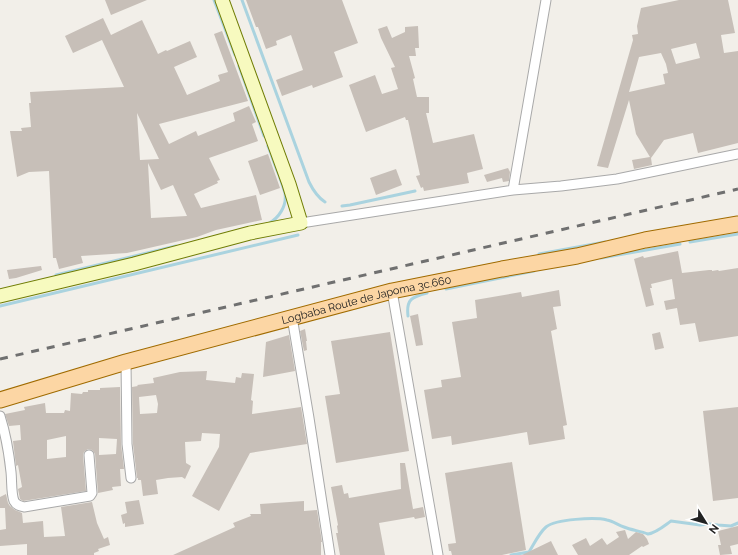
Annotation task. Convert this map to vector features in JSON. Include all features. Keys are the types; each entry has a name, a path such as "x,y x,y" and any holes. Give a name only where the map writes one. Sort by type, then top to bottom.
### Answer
{"main road":[{"name":"Logbaba Route de Japoma 3c.660","path":"0,400 44,388 126,362 392,291 502,269 578,256 645,240 738,224"}],"street":[{"path":"222,0 289,184 301,223"},
{"path":"513,190 546,0"},
{"path":"0,296 127,266 250,233 301,223 513,190 561,186 617,178 738,154"},
{"path":"392,291 438,555"},
{"path":"292,317 330,555"},
{"path":"126,362 127,444 131,478"},
{"path":"0,416 7,444 12,474 14,500 19,506 24,507 90,496 92,493 89,455"}],"building":[{"path":"105,0 147,0 111,15"},
{"path":"246,0 342,0 358,43 334,52 343,77 313,88 312,85 282,96 276,80 303,70 291,35 276,41 277,45 266,49"},
{"path":"679,0 728,0 735,33 721,35 724,53 738,51 738,143 698,153 693,133 664,140 651,158 652,165 634,169 632,160 650,157 636,134 629,100 608,168 597,166 633,40 632,35 638,34 637,26 641,8","holes":["696,43 700,58 676,64 671,49","661,53 668,73 663,74 665,84 629,92 639,57"]},
{"path":"103,18 111,35 142,20 158,54 190,41 197,57 174,67 187,95 220,81 218,75 228,72 214,34 222,31 248,101 159,124 169,144 196,131 198,136 235,121 233,113 249,106 256,122 252,124 258,141 209,158 220,180 217,181 218,183 194,194 201,208 256,195 262,220 216,230 197,237 127,253 81,256 83,263 59,269 56,258 53,258 49,171 29,172 17,177 10,131 22,131 21,128 31,127 29,103 31,103 30,92 124,87 102,40 73,53 65,36","holes":["137,113 159,159 140,160","148,163 161,190 173,185 187,216 151,218"]},
{"path":"387,26 392,38 405,32 405,27 418,26 419,48 415,48 416,56 409,56 415,78 413,79 417,97 429,97 429,113 426,113 433,143 474,134 483,169 467,173 469,183 424,191 423,187 421,188 416,176 420,175 408,120 406,120 405,117 366,132 349,85 375,75 382,94 398,89 391,68 395,67 378,29"},
{"path":"268,154 280,188 260,195 248,161"},
{"path":"508,168 510,172 509,181 503,182 502,178 487,182 484,175"},
{"path":"396,169 402,185 376,195 370,178"},
{"path":"678,251 682,273 709,270 719,271 738,268 738,336 699,342 695,323 680,325 677,308 666,310 664,301 675,299 672,279 651,284 652,288 650,288 654,305 646,307 634,259 643,256 644,258"},
{"path":"41,266 42,270 9,279 7,270"},
{"path":"559,290 561,306 553,307 557,329 551,331 567,425 563,426 565,439 529,445 527,432 452,445 451,436 432,439 424,390 442,387 441,380 461,377 452,322 477,318 475,300 521,292 522,297"},
{"path":"418,314 423,345 416,346 410,316"},
{"path":"305,329 307,350 304,351 300,331"},
{"path":"390,332 409,451 336,463 325,396 340,394 331,341"},
{"path":"660,332 664,348 655,350 652,334"},
{"path":"289,335 295,371 263,377 266,342"},
{"path":"207,371 206,380 235,383 236,377 241,378 242,373 254,374 251,400 253,401 252,414 301,407 307,444 250,453 219,511 192,496 219,447 220,434 202,433 201,441 185,442 186,463 191,466 185,479 182,477 156,480 158,494 143,496 141,480 138,480 137,478 133,444 132,387 154,383 153,378 180,372","holes":["156,395 158,404 157,413 140,414 139,397"]},
{"path":"120,387 121,444 124,469 120,469 121,486 112,487 113,490 98,493 95,454 92,450 88,449 83,455 86,491 23,501 20,499 18,489 22,487 18,465 16,466 13,441 21,440 20,425 9,426 5,414 25,410 24,407 45,403 46,413 64,413 65,410 70,411 71,393 82,394 83,392 88,392 88,390 100,390 100,388","holes":["66,436 66,457 47,459 47,440","99,438 117,439 116,454 99,455"]},
{"path":"738,407 738,498 713,501 703,411"},
{"path":"512,462 526,550 502,555 452,555 451,551 449,551 448,544 456,543 445,473"},
{"path":"400,463 405,463 413,509 423,507 425,517 415,519 414,517 379,523 385,555 340,555 336,533 338,533 338,525 331,487 342,485 344,494 348,493 349,498 401,489"},
{"path":"6,494 10,506 22,513 23,523 43,521 44,537 65,536 61,507 92,502 97,523 104,539 108,537 110,545 98,549 99,551 94,553 94,555 27,555 27,544 0,546 0,530 6,529 5,508 0,508 0,497"},
{"path":"139,500 144,524 125,527 125,523 123,524 121,515 127,513 125,502"},
{"path":"304,501 304,511 317,510 322,542 321,555 173,555 235,527 233,523 251,516 250,514 261,514 260,504"},
{"path":"738,526 738,544 730,546 732,554 720,555 718,545 721,545 718,531"},
{"path":"625,530 628,539 636,532 643,534 649,544 643,547 642,546 629,555 578,555 572,545 586,538 590,546 602,538 607,545 619,537 616,532"},
{"path":"551,541 558,555 522,555"}],"waterway":[{"path":"214,0 235,55"},
{"path":"242,0 309,182 316,193 325,202"},
{"path":"239,66 264,136"},
{"path":"268,146 285,193 285,202 279,215 268,224"},
{"path":"342,206 415,191"},
{"path":"690,242 738,234"},
{"path":"0,306 298,235"},
{"path":"539,254 605,242"},
{"path":"601,258 680,244"},
{"path":"56,275 176,246"},
{"path":"446,289 534,271"},
{"path":"408,316 409,302 417,296 427,293"},
{"path":"511,555 529,552 543,529 551,524 567,520 607,520 648,534 657,531 671,521 700,525 709,524 731,526 738,523"}],"railway":[{"path":"0,359 738,189"}]}
